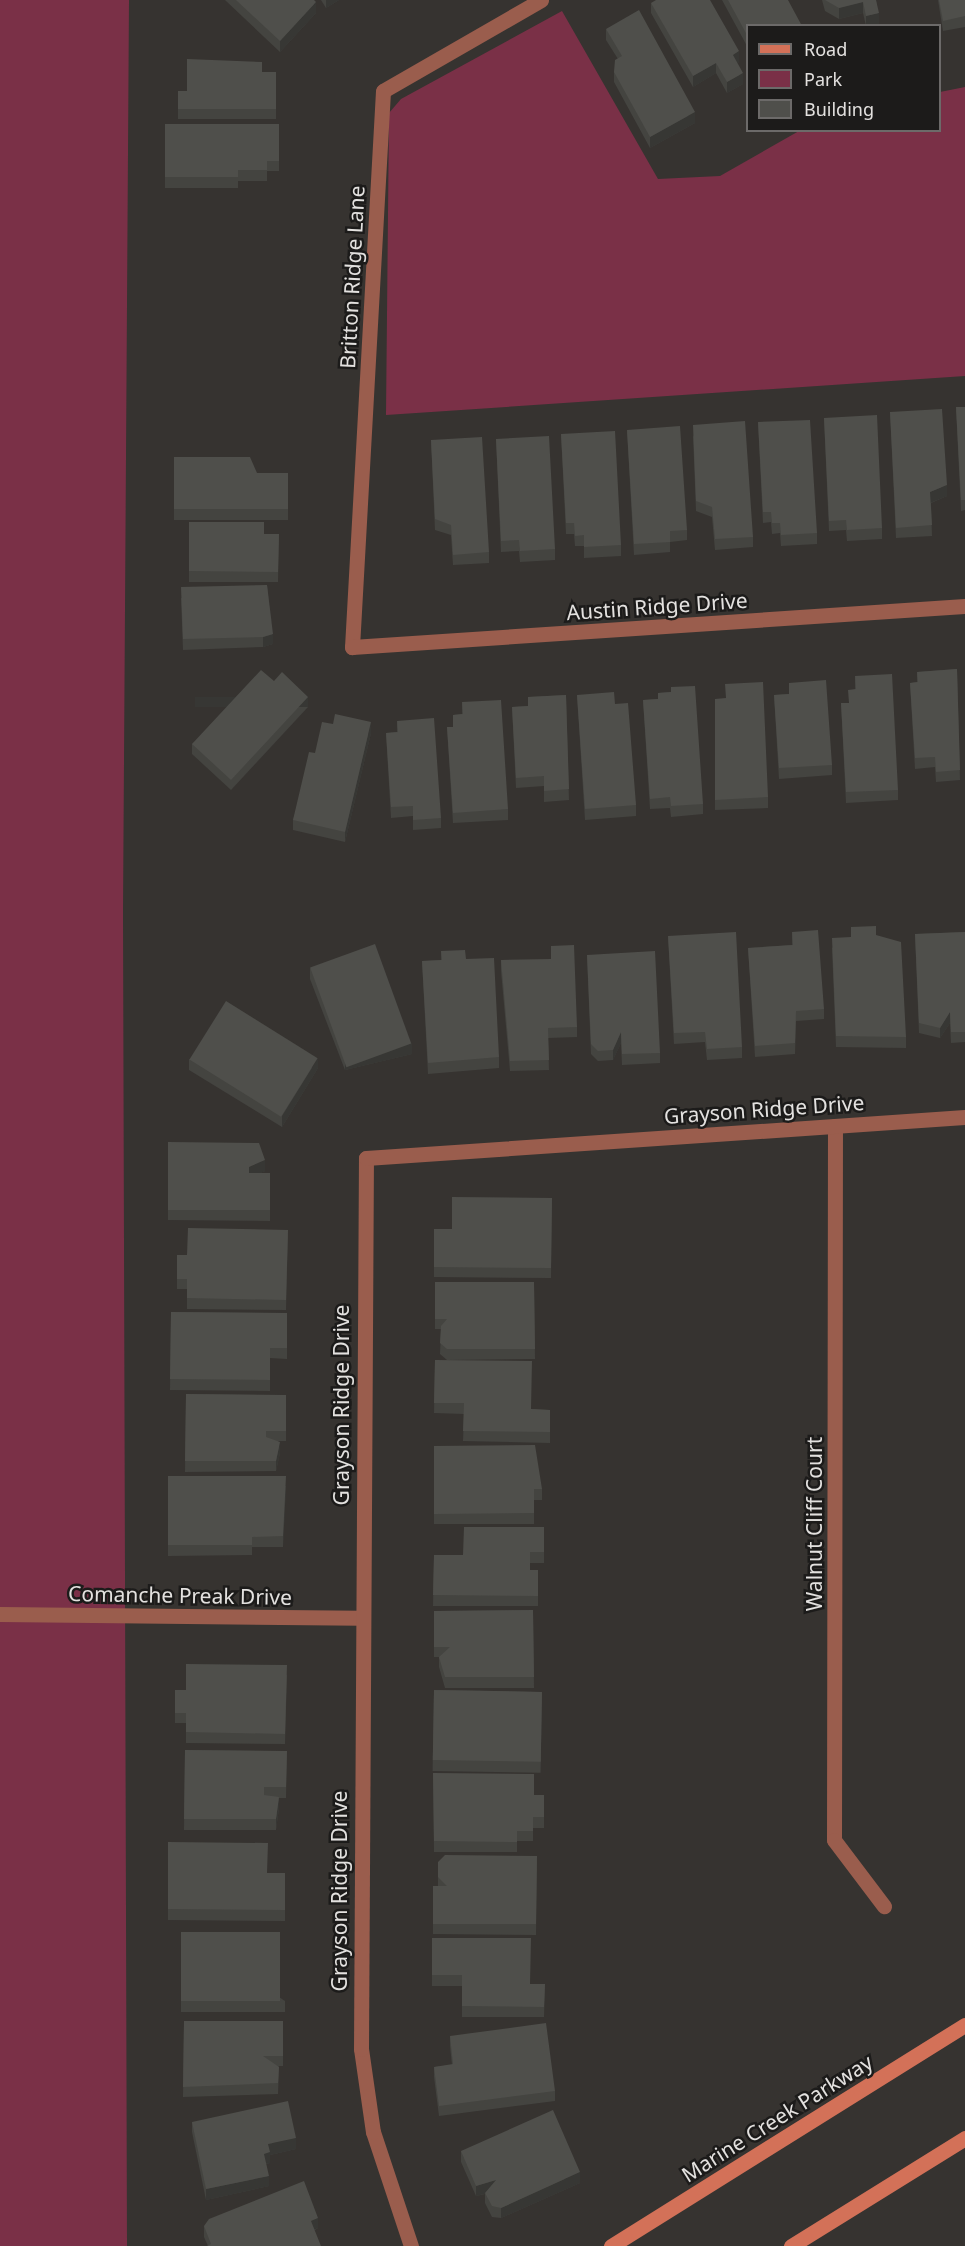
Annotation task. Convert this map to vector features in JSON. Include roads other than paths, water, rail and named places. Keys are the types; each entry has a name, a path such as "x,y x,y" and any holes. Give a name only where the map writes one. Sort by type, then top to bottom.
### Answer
{"main road":[{"name":"Marine Creek Parkway","path":"611,2246 965,2025"},
{"path":"791,2246 965,2139"}],"street":[{"name":"Britton Ridge Lane","path":"352,647 383,91 541,0"},
{"name":"Austin Ridge Drive","path":"352,647 965,606"},
{"name":"Grayson Ridge Drive","path":"411,2246 373,2132 361,2049 360,1618 366,1158 965,1117"},
{"name":"Walnut Cliff Court","path":"835,1126 834,1840 884,1906"},
{"name":"Comanche Preak Drive","path":"0,1614 360,1618"}]}
